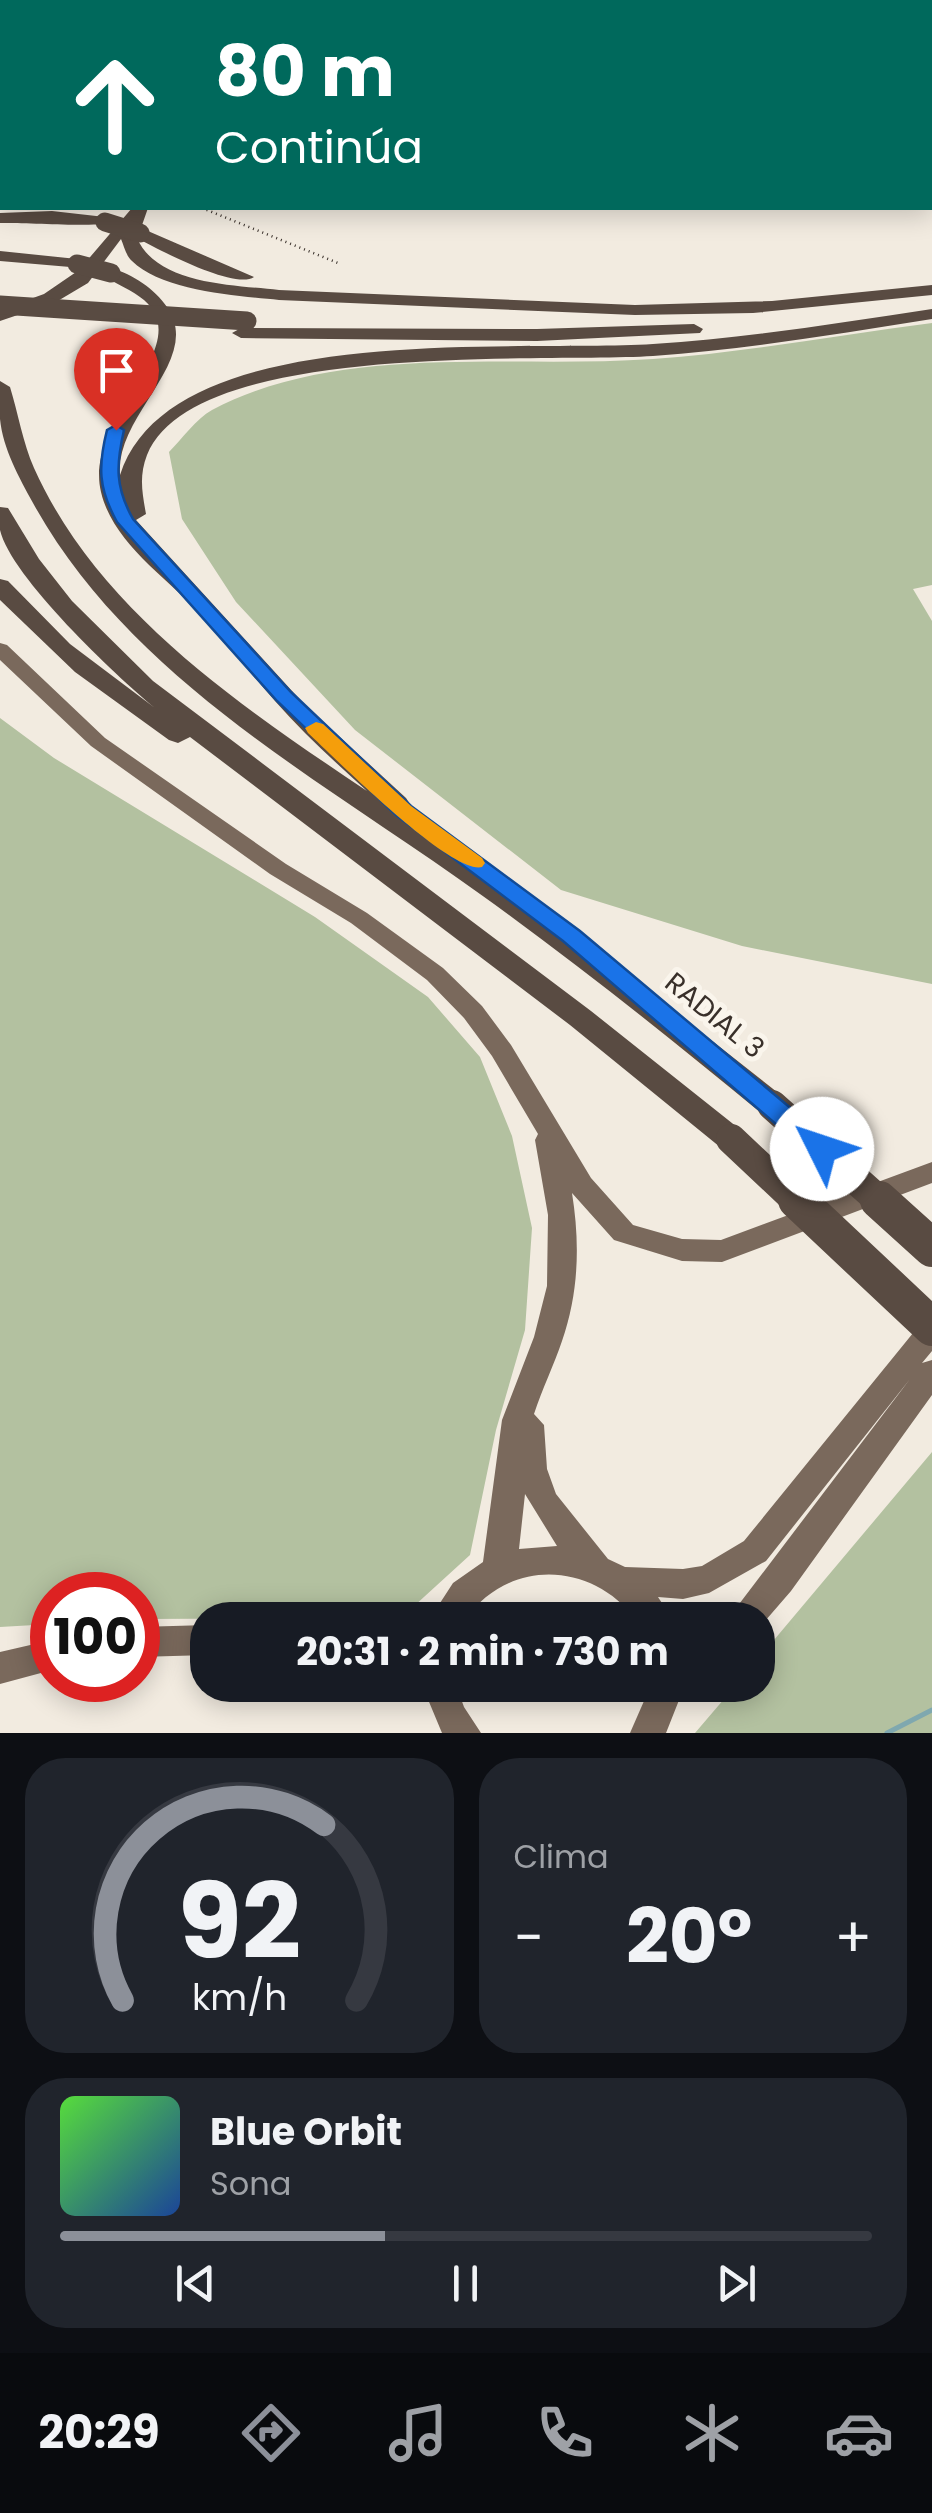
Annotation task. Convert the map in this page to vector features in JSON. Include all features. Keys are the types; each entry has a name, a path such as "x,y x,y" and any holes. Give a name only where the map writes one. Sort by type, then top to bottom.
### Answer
{"highway":[{"path":"0,317 50,298 90,272 116,232 137,210"},
{"path":"138,210 132,223 131,246 147,265 184,281 279,295 410,302 636,310 770,306"},
{"path":"8,218 105,222 253,280 328,294 410,302"},
{"path":"0,256 77,264 111,274 157,300 170,324 171,337 163,362 116,430 108,450 109,486 126,522 143,544 206,606"},
{"path":"0,305 244,327 530,322 770,306 932,290"},
{"path":"0,317 447,336 666,330 932,306"},
{"path":"683,1032 572,936 404,810 284,696 144,531 129,498 130,462 164,420 215,392 278,372 328,362 703,346 932,314"},
{"name":"RADIAL 3","path":"0,387 6,424 46,510 94,578 131,618 272,736 465,869 683,1032 772,1105 932,1248"},
{"path":"0,513 52,592 146,688 398,882 628,1051 732,1138 932,1329"},
{"path":"0,576 32,617 114,692"},
{"path":"0,586 47,638 114,692 398,882"}],"main road":[{"path":"0,649 98,742 246,847 359,918 435,974 492,1038 599,1209 624,1233 682,1250 722,1251 932,1172"},
{"path":"543,1117 565,1231 565,1275 529,1426 528,1458 535,1488 548,1513 638,1602"},
{"path":"456,1602 497,1570 524,1560 554,1558 609,1574 683,1584 710,1579 755,1552 932,1329"},
{"path":"497,1570 506,1542 516,1426 548,1339"},
{"path":"760,1602 932,1372"},
{"path":"160,1641 190,1641"},
{"path":"0,1668 30,1660"},
{"path":"647,1733 662,1702"}],"green space":[{"path":"932,323 932,585 913,589 932,621 932,984 742,946 561,890 355,730 236,602 182,519 169,452 212,410 262,389 316,375 371,367 653,359"},
{"path":"0,718 54,758 315,917 428,997 480,1057 512,1136 532,1228 525,1330 496,1430 470,1555 418,1602 190,1602 190,1619 160,1619 160,1572 30,1572 30,1625 0,1627"},
{"path":"932,1452 932,1733 695,1733 721,1702 775,1702 775,1639"}],"waterway":[{"path":"887,1733 932,1710"}],"railway":[{"path":"207,210 338,263"}],"slow traffic":[{"path":"316,728 404,810 474,863"}],"route":[{"path":"116,430 106,468 114,501 126,522 284,696 404,810 572,936 822,1149"}]}
